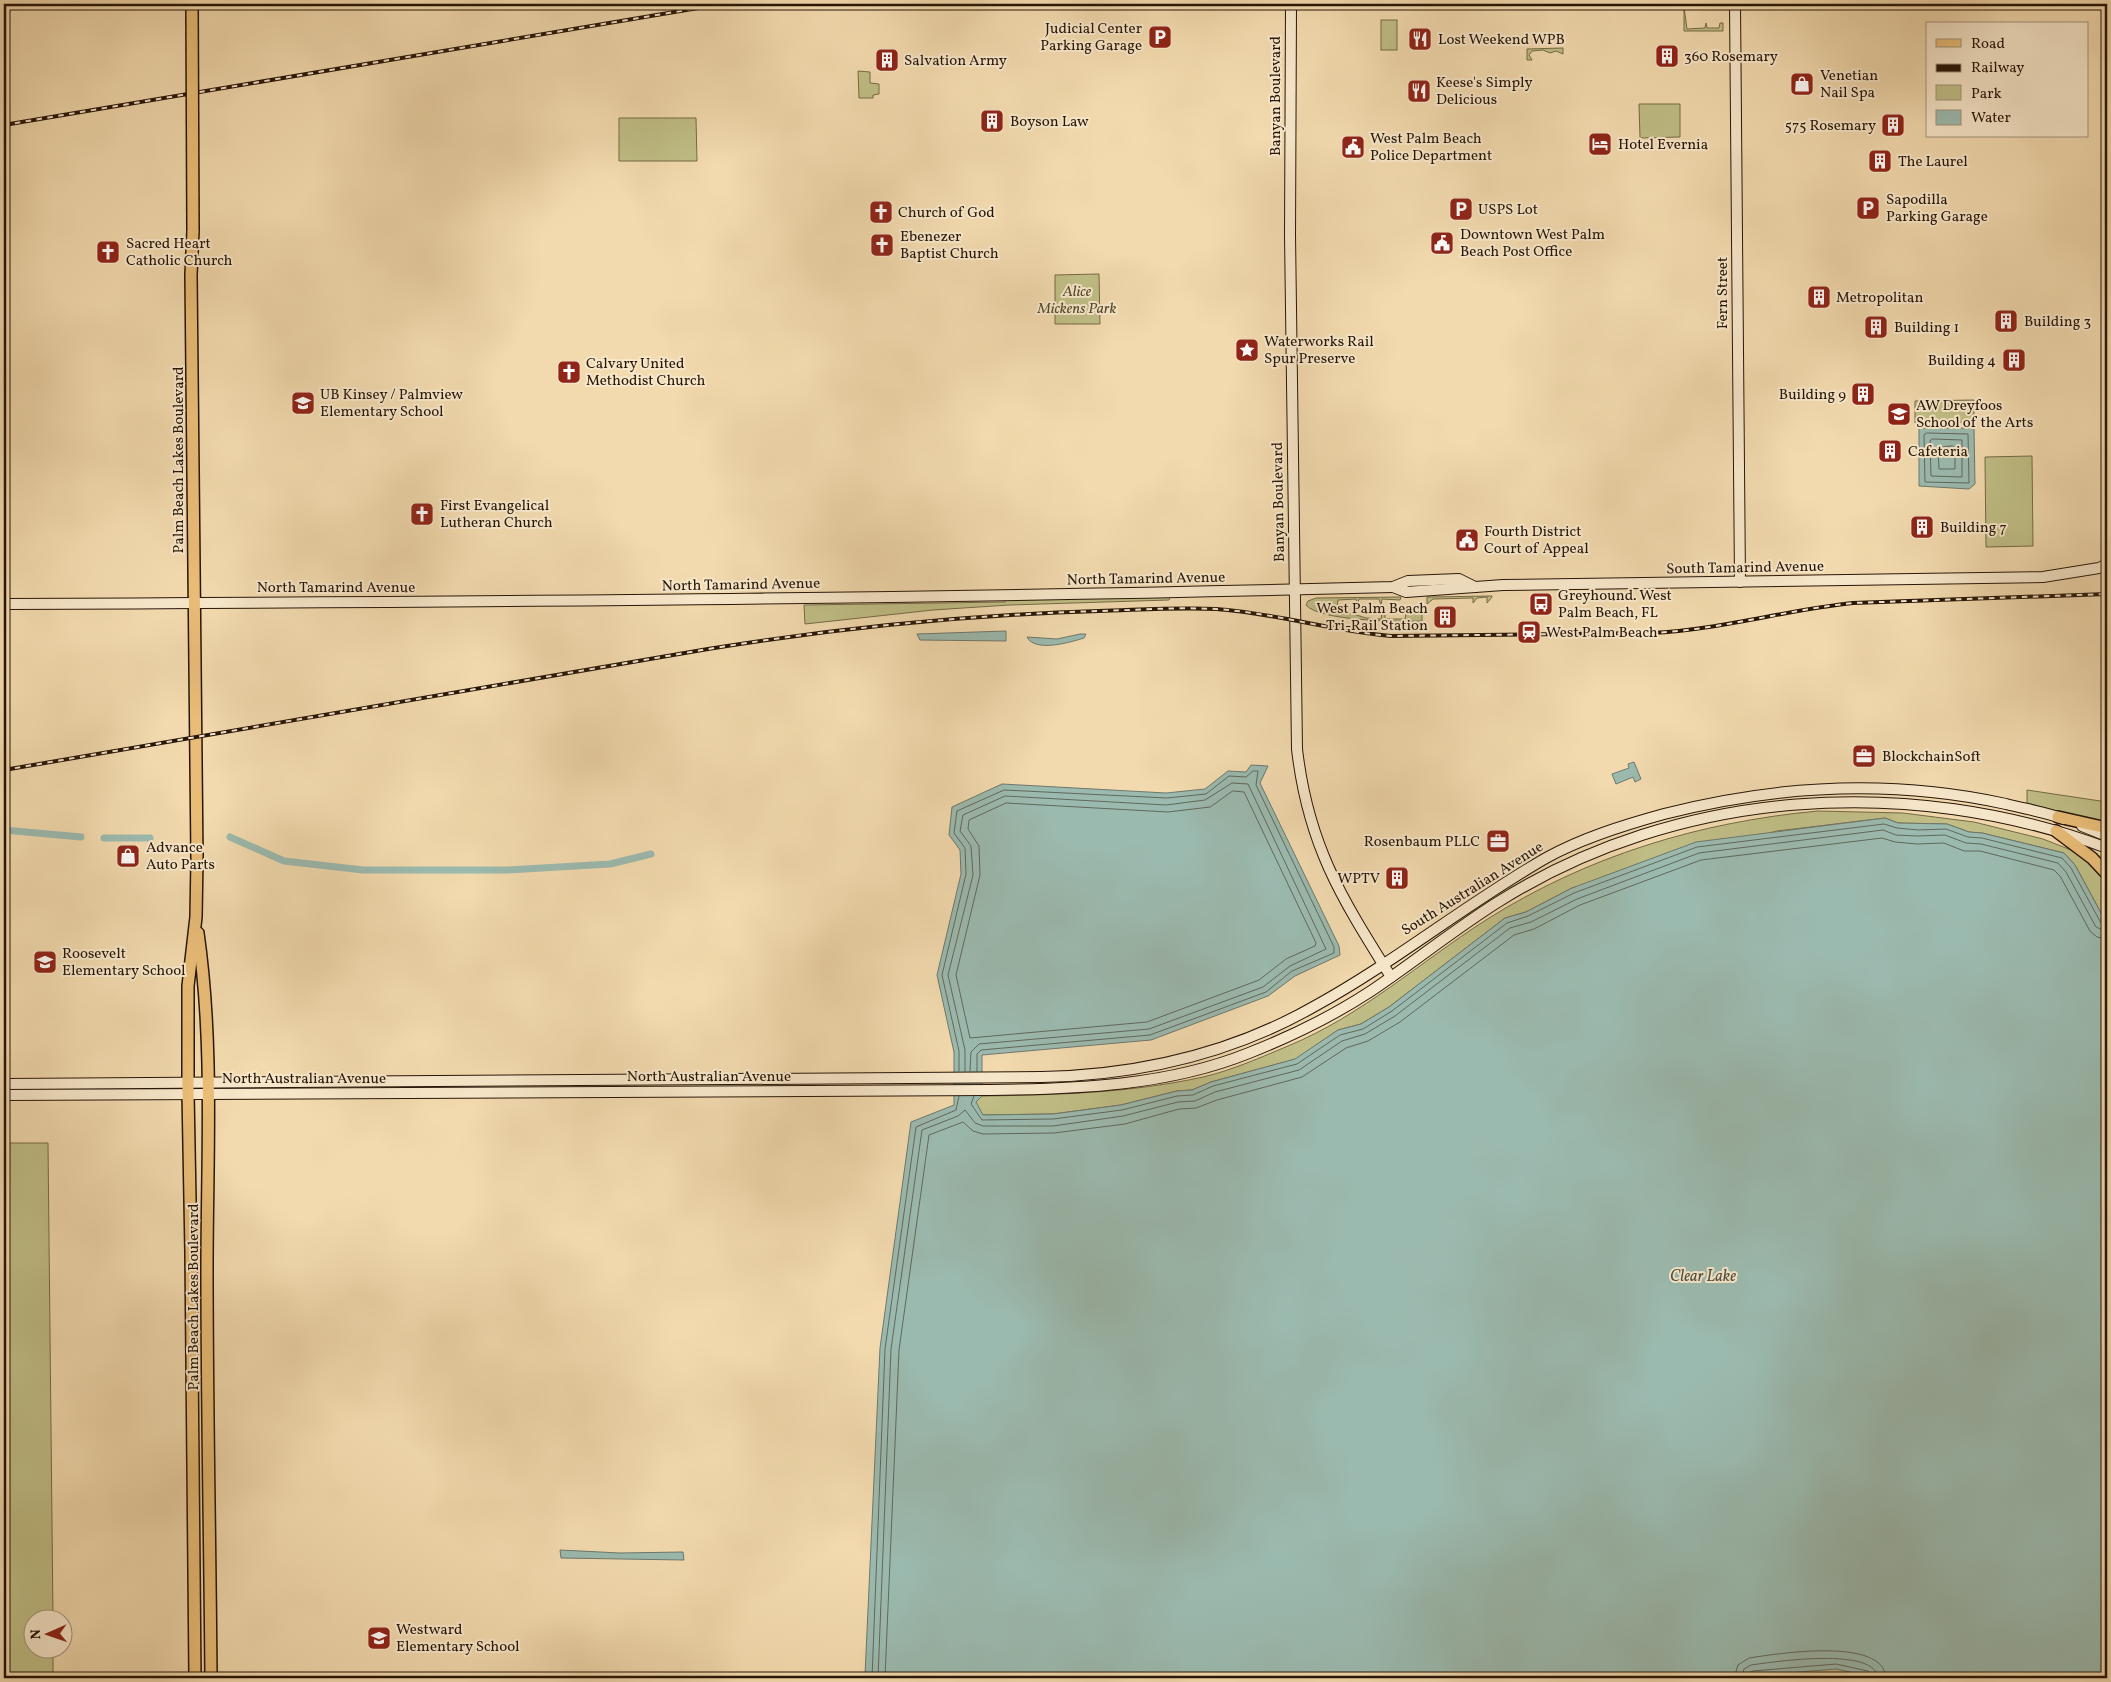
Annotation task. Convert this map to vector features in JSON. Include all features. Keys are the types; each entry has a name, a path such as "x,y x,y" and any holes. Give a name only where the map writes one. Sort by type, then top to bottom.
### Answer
{"main road":[{"name":"Palm Beach Lakes Boulevard","path":"192,4 196,917 188,986 188,1088 195,1678"},
{"name":"Banyan Boulevard","path":"1291,4 1295,723 1302,787 1312,828 1332,879 1391,977"},
{"name":"Fern Street","path":"1735,4 1740,582"},
{"name":"South Tamarind Avenue","path":"1393,587 1406,592 1475,587 2044,577 2104,568"},
{"name":"North Tamarind Avenue","path":"4,604 707,600 1393,587 1408,581 1459,578 1475,587"},
{"path":"1413,591 1417,587 1436,580"},
{"name":"South Australian Avenue","path":"1383,964 1472,903 1548,857 1620,827 1688,808 1744,796 1811,789 1858,787 1923,791 1988,800 2058,817 2107,836"},
{"name":"South Australian Avenue","path":"1391,977 1497,903 1592,853 1676,826 1739,812 1804,802 1853,801 1918,804 1983,814 2056,831 2107,848"},
{"path":"2058,817 2107,828"},
{"path":"2056,831 2092,858 2107,874"},
{"path":"1548,857 1553,872"},
{"name":"Palm Beach Lakes Boulevard","path":"196,917 206,986 209,1087 208,1318 211,1678"},
{"name":"North Australian Avenue","path":"4,1095 307,1083 1069,1076 1130,1070 1216,1050 1295,1017 1340,992 1383,964"},
{"name":"North Australian Avenue","path":"209,1087 1071,1089 1159,1078 1246,1055 1321,1021 1391,977"},
{"path":"1069,1076 1071,1089"},
{"name":"North Australian Avenue","path":"4,1084 188,1088"},
{"path":"192,1318 208,1318"}],"green space":[{"path":"1416,4 1459,4 1459,7 1416,8"},
{"path":"1684,7 1687,29 1705,28 1706,23 1707,28 1719,28 1720,23 1723,23 1723,31 1684,31"},
{"path":"1381,20 1397,20 1397,50 1381,50"},
{"path":"1563,48 1563,54 1556,51 1550,53 1543,50 1532,51 1529,55 1532,60 1527,60 1527,49"},
{"path":"858,71 870,72 870,83 879,84 879,94 873,95 873,98 859,98"},
{"path":"1639,104 1680,104 1680,137 1640,138"},
{"path":"619,118 696,118 697,161 619,161"},
{"name":"Alice Mickens Park","path":"1099,274 1100,324 1055,324 1055,275"},
{"path":"1974,400 1974,422 1915,423 1915,401"},
{"path":"2032,456 2033,546 1986,547 1985,457"},
{"path":"1492,596 1487,603 1487,597 1477,598 1473,603 1473,598 1433,599 1427,604 1427,597"},
{"path":"1170,597 1169,600 1009,605 933,610 805,624 804,605 1005,602 1006,599"},
{"path":"1401,597 1400,600 1382,599 1381,605 1379,599 1359,599 1357,605 1356,599 1338,600 1337,609 1366,618 1381,619 1382,613 1385,614 1385,619 1405,619 1406,613 1422,613 1422,621 1379,621 1342,617 1314,610 1306,605 1308,601 1316,598"},
{"path":"2027,790 2107,802 2107,824 2027,803"},
{"path":"1818,811 1903,813 1974,822 2043,839 2076,852 2096,869 2107,884 2107,924 2075,865 2064,853 1982,833 1969,832 1947,824 1898,823 1885,818 1777,831 1572,888 1526,912 1505,918 1389,1007 1361,1024 1338,1030 1296,1059 1211,1082 1192,1090 1177,1091 1121,1105 1053,1114 982,1115 975,1102 982,1096 1065,1094 1148,1087 1203,1077 1235,1067 1315,1034 1340,1020 1390,988 1486,920 1524,897 1604,860 1687,833 1774,816"},
{"path":"4,1143 48,1143 53,1610 22,1610 22,1660 53,1660 53,1678 4,1678"},
{"path":"1836,1668 1876,1678 1727,1678"}],"water":[{"path":"1919,428 1974,428 1975,484 1969,489 1919,486"},
{"path":"1006,631 1006,641 920,640 917,634"},
{"path":"1086,634 1084,638 1054,645 1037,644 1031,642 1027,637 1057,639"},
{"path":"1634,762 1641,779 1635,782 1633,777 1616,784 1612,774 1629,768 1628,764"},
{"name":"Clear Lake","path":"1251,765 1268,766 1260,783 1339,946 1340,955 1295,976 1268,996 1151,1040 982,1055 982,1096 976,1102 983,1115 1053,1114 1121,1105 1177,1091 1192,1090 1211,1082 1295,1059 1338,1030 1361,1024 1389,1007 1505,918 1526,912 1572,888 1696,842 1885,818 1898,823 1947,824 1969,832 1982,833 2064,853 2075,865 2107,924 2107,1678 1876,1678 1836,1669 1727,1678 869,1678 865,1675 880,1348 911,1122 954,1105 954,1052 937,975 961,874 960,850 949,835 952,807 1002,784 1166,793 1205,789 1228,771 1246,772"},
{"path":"560,1550 620,1553 683,1552 684,1560 561,1558"}],"waterway":[{"path":"4,830 81,837"},
{"path":"230,837 284,861 363,870 507,870 610,864 651,854"},
{"path":"104,838 150,838"}],"railway":[{"path":"4,125 722,4"},
{"path":"4,770 708,649 805,635 952,619 1050,613 1201,608 1260,614 1369,634 1391,636 1651,633 1702,628 1853,603 2107,594"}],"place":[{"name":"Judicial Center Parking Garage","path":"1160,37"},
{"name":"Lost Weekend WPB","path":"1420,39"},
{"name":"360 Rosemary","path":"1667,56"},
{"name":"Salvation Army","path":"887,60"},
{"name":"Venetian Nail Spa","path":"1802,84"},
{"name":"Keese's Simply Delicious","path":"1419,91"},
{"name":"Boyson Law","path":"992,121"},
{"name":"575 Rosemary","path":"1893,125"},
{"name":"Hotel Evernia","path":"1600,144"},
{"name":"West Palm Beach Police Department","path":"1353,147"},
{"name":"The Laurel","path":"1880,161"},
{"name":"Sapodilla Parking Garage","path":"1868,208"},
{"name":"USPS Lot","path":"1461,209"},
{"name":"Church of God","path":"881,212"},
{"name":"Downtown West Palm Beach Post Office","path":"1442,243"},
{"name":"Ebenezer Baptist Church","path":"882,245"},
{"name":"Sacred Heart Catholic Church","path":"108,252"},
{"name":"Metropolitan","path":"1819,297"},
{"name":"Building 3","path":"2006,321"},
{"name":"Building 1","path":"1876,327"},
{"name":"Waterworks Rail Spur Preserve","path":"1247,350"},
{"name":"Building 4","path":"2014,360"},
{"name":"Calvary United Methodist Church","path":"569,372"},
{"name":"Building 9","path":"1863,394"},
{"name":"UB Kinsey / Palmview Elementary School","path":"303,403"},
{"name":"AW Dreyfoos School of the Arts","path":"1899,414"},
{"name":"Cafeteria","path":"1890,451"},
{"name":"First Evangelical Lutheran Church","path":"422,514"},
{"name":"Building 7","path":"1922,527"},
{"name":"Fourth District Court of Appeal","path":"1467,540"},
{"name":"Greyhound. West Palm Beach, FL","path":"1541,604"},
{"name":"West Palm Beach Tri-Rail Station","path":"1445,617"},
{"name":"West Palm Beach","path":"1529,632"},
{"name":"BlockchainSoft","path":"1864,756"},
{"name":"Rosenbaum PLLC","path":"1498,841"},
{"name":"Advance Auto Parts","path":"128,856"},
{"name":"WPTV","path":"1397,878"},
{"name":"Roosevelt Elementary School","path":"45,962"},
{"name":"Westward Elementary School","path":"379,1638"}]}
